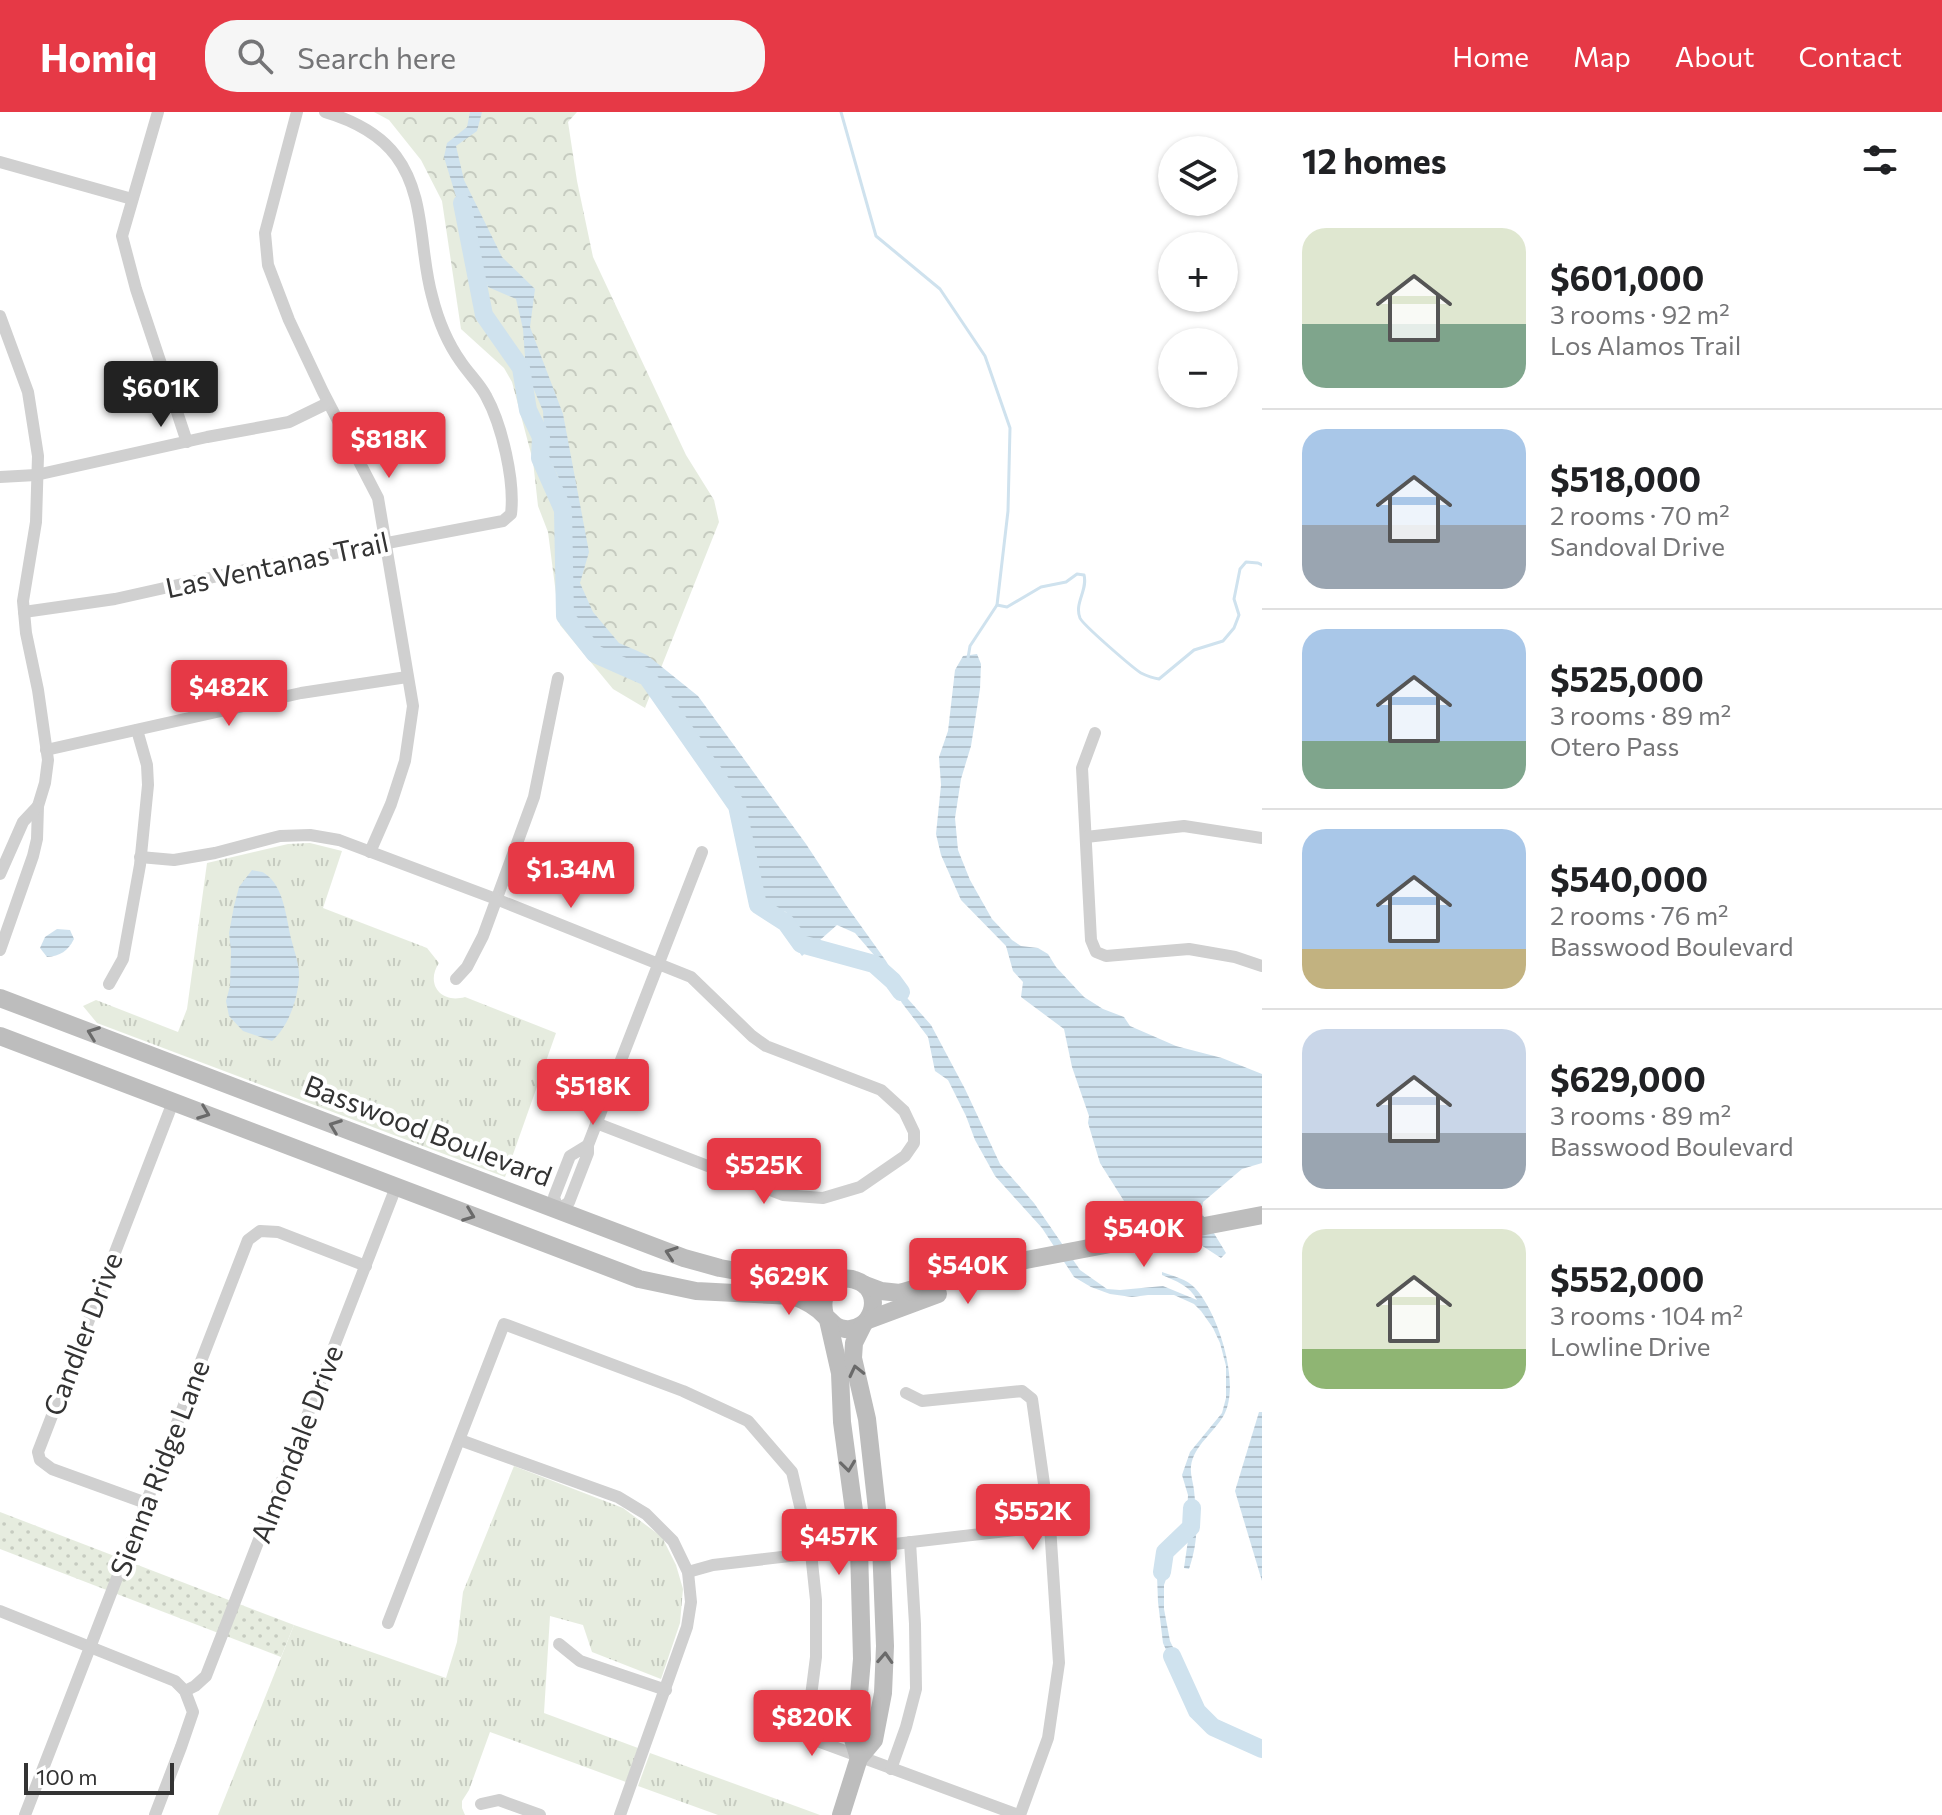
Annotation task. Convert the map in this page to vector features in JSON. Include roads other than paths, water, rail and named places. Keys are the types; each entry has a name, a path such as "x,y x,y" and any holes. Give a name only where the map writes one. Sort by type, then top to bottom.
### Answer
{"main road":[{"name":"Basswood Boulevard","path":"0,998 658,1249 720,1268 774,1277 844,1279"},
{"path":"0,1036 639,1279 696,1291 793,1296 806,1302 841,1329 853,1329 893,1309 1030,1264"},
{"path":"396,1187 408,1154"},
{"path":"859,1758 852,1736 862,1659 859,1548 842,1422 840,1373 826,1317 825,1292 844,1279 851,1279 881,1291 900,1293 961,1275 1254,1222"},
{"path":"841,1815 859,1758 874,1740 883,1693 885,1646 881,1545 867,1419 853,1358 854,1343 873,1304 865,1285"}],"street":[{"path":"158,112 122,236 136,289 187,442"},
{"path":"297,112 265,233 268,265 289,320 328,403 378,498 413,706 405,761 370,852"},
{"name":"Las Ventanas Trail","path":"24,612 115,599 385,542 503,521 511,514 513,497 499,426 485,394 445,337 431,293 418,209 409,178 396,156 371,132 325,112"},
{"path":"0,162 132,199"},
{"path":"0,316 28,392 38,456 36,522 23,601 48,760 28,873 0,950"},
{"path":"0,477 36,475 289,422 328,403"},
{"path":"46,750 301,693 407,677"},
{"path":"456,979 467,967 483,936 534,797 558,678"},
{"path":"109,984 123,959 148,785 147,765 137,730"},
{"path":"1095,733 1082,768 1091,940 1096,952 1106,956 1189,949 1235,957 1262,966"},
{"path":"28,873 2,869 23,822 38,806"},
{"path":"1086,837 1184,826 1262,838"},
{"path":"19,830 37,835"},
{"path":"140,857 174,860 280,836 310,835 339,840 691,977 766,1046 881,1090 904,1111 914,1132 914,1143 905,1156 860,1187 823,1198 783,1195 596,1123"},
{"path":"588,1145 570,1156 554,1197 558,1210 569,1202 582,1170 596,1123 702,852"},
{"name":"Candler Drive","path":"146,1503 52,1469 40,1460 38,1452 173,1102"},
{"path":"567,1164 582,1170"},
{"name":"Almondale Drive","path":"185,1691 206,1676 396,1187"},
{"name":"Sienna Ridge Lane","path":"25,1815 248,1240 260,1231 278,1232 366,1266"},
{"path":"388,1623 504,1324 683,1391 748,1421 792,1472 811,1553 816,1600 816,1657 808,1732 815,1740 859,1758 1019,1815 1048,1738 1059,1663 1050,1526 1032,1399 1022,1391 922,1401 906,1393"},
{"path":"460,1440 618,1497 646,1514 673,1541 688,1572 691,1602 687,1627 620,1815"},
{"path":"688,1572 713,1565 1050,1526"},
{"path":"891,1769 916,1689 910,1542"},
{"path":"0,1611 175,1681 185,1691 193,1712 155,1815"},
{"path":"559,1644 580,1661 666,1690"},
{"path":"481,1804 499,1800 540,1815"}],"water":[{"path":"470,112 482,112 477,131 456,146 464,180 502,257 535,289 530,327 563,414 589,552 580,583 593,612 619,643 647,655 698,696 806,844 886,961 908,999 931,1025 1000,1164 1034,1203 1080,1270 1107,1289 1163,1286 1197,1300 1187,1288 1162,1275 1162,1272 1180,1278 1192,1285 1212,1314 1228,1368 1229,1402 1220,1421 1200,1445 1191,1466 1196,1530 1189,1569 1184,1568 1189,1533 1188,1495 1182,1475 1190,1452 1222,1413 1226,1398 1226,1366 1213,1328 1194,1304 1174,1295 1132,1297 1110,1294 1074,1277 1042,1228 995,1176 948,1080 935,1071 928,1037 902,1003 874,955 855,933 837,925 802,956 794,945 794,932 786,912 763,905 762,890 730,796 688,721 646,668 608,654 569,616 566,598 567,513 558,476 545,449 543,411 526,371 523,329 516,299 488,287 444,157 447,143 467,127"},
{"path":"977,654 981,664 980,689 955,818 958,850 970,880 992,919 1021,946 1038,948 1048,954 1084,997 1124,1017 1130,1026 1176,1046 1222,1058 1262,1074 1262,1163 1242,1169 1203,1202 1201,1212 1226,1253 1221,1258 1170,1225 1124,1201 1100,1163 1064,1029 1021,997 1023,982 1013,971 1006,946 961,900 941,855 936,834 941,785 939,757 948,731 955,670 963,656"},
{"path":"252,870 263,872 281,895 299,969 291,1013 272,1041 243,1031 229,1016 226,1001 230,986 229,933 234,906 239,887"},
{"path":"57,929 70,930 74,939 63,952 47,957 40,948 45,937"},
{"path":"1259,1412 1262,1412 1262,1581 1235,1491"},
{"path":"1168,1543 1171,1565 1164,1585 1164,1609 1170,1641 1182,1666 1183,1678 1178,1677 1163,1643 1158,1602 1157,1575 1161,1550"}],"waterway":[{"path":"841,112 876,236 940,289 985,356 1010,428 1008,511 997,605 970,646 968,658"},
{"path":"462,203 484,315 521,368 528,410 541,437 540,458 563,510 565,616 595,654 647,677 737,806 758,905 786,923 801,944 874,964 901,992"},
{"path":"997,605 1007,607 1041,587 1066,582 1077,574 1084,575 1080,618 1141,673 1159,679 1194,650 1223,641 1234,628 1239,615 1234,599 1240,569 1246,562 1262,565"},
{"path":"1162,1572 1165,1552 1191,1527 1192,1508"},
{"path":"1172,1656 1197,1711 1213,1727 1262,1749"}]}
